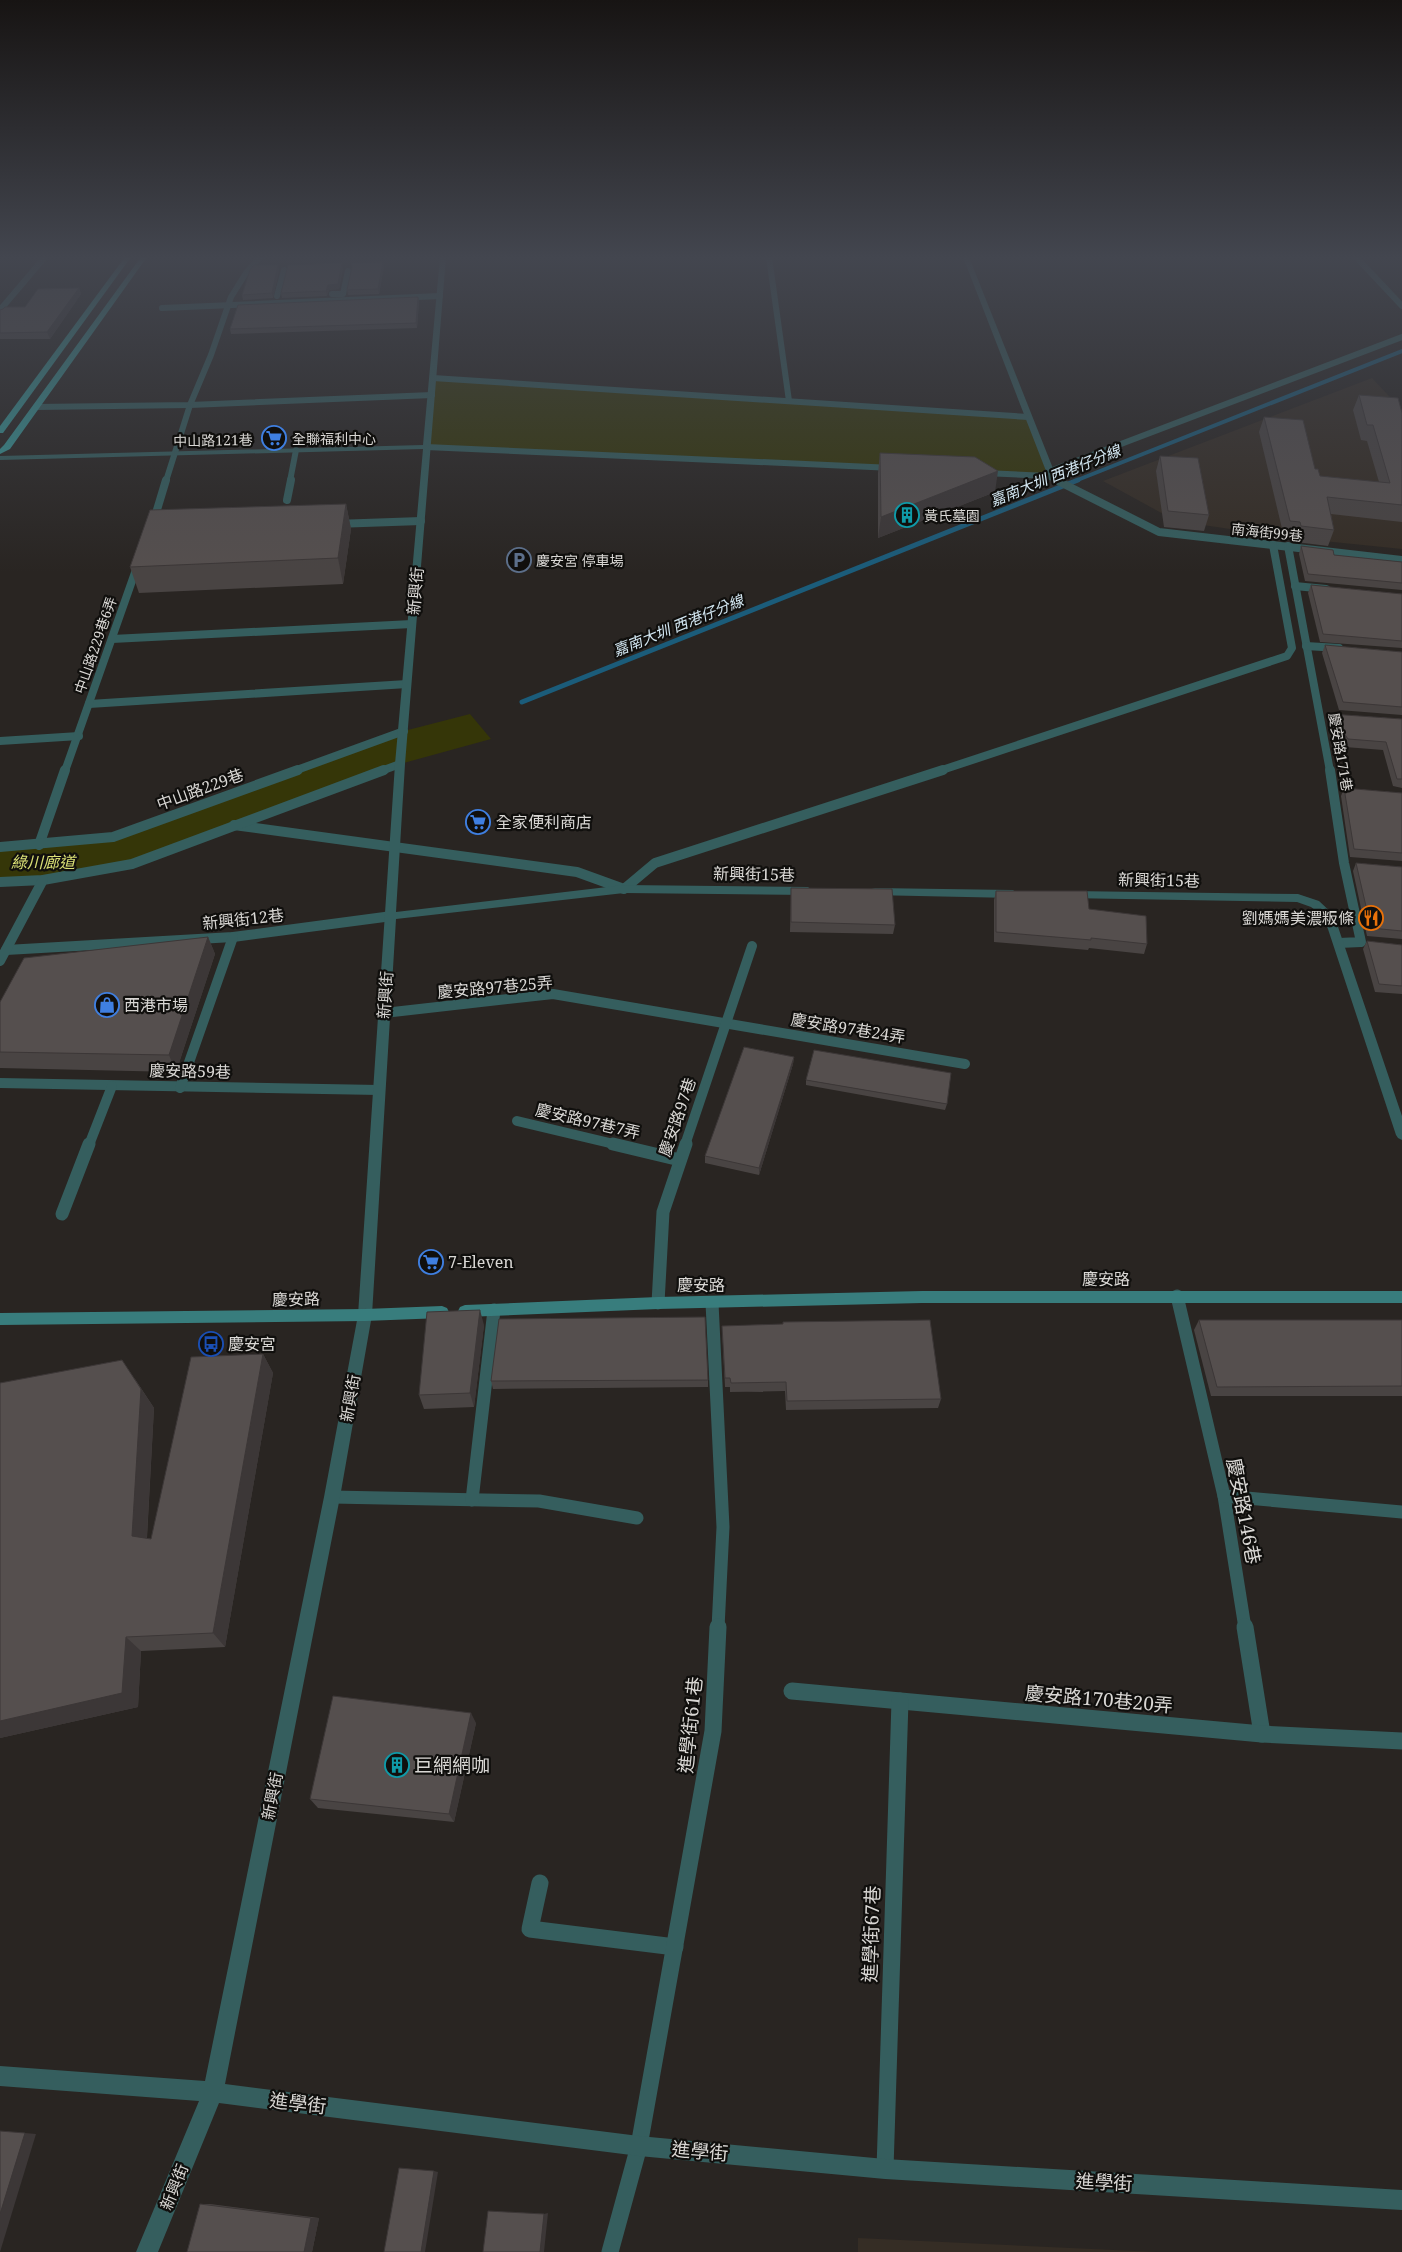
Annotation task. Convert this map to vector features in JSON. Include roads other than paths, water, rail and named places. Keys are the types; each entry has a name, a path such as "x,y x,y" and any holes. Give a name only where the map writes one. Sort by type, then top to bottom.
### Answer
{"main road":[{"path":"0,430 51,362"},
{"path":"0,452 7,448 69,362"},
{"name":"慶安路","path":"0,1319 365,1315 658,1303 922,1297 1402,1296"}],"street":[{"name":"新興街","path":"147,2252 213,2092 332,1496 365,1315 392,916 394,848 400,764 434,362"},
{"path":"1007,362 1049,473"},
{"name":"中山路121巷","path":"0,458 426,447"},
{"name":"新興街15巷","path":"392,916 624,889 822,892"},
{"path":"862,892 1020,894"},
{"name":"新興街15巷","path":"1060,895 1298,898 1315,904 1329,915 1339,943"},
{"path":"1339,943 1402,1135"},
{"name":"進學街","path":"0,2076 213,2092 639,2146 885,2169 1402,2200"}],"lane":[{"path":"160,530 150,530 190,405 206,362"},
{"path":"784,362 789,401"},
{"path":"979,472 1049,473 1337,362"},
{"path":"433,378 1028,417"},
{"path":"36,408 190,405 432,395"},
{"path":"426,447 900,469"},
{"path":"287,500 296,450"},
{"name":"南海街99巷","path":"1049,473 1079,492 1159,532 1402,560"},
{"path":"324,524 421,521"},
{"path":"234,825 577,872 624,889 654,863 791,820 1287,656 1291,653 1292,648 1273,545"},
{"name":"慶安路171巷","path":"1288,546 1306,646 1324,715 1338,788 1349,864 1365,942 1339,943"},
{"name":"中山路229巷6弄","path":"39,845 79,736 140,558"},
{"path":"1295,586 1334,590"},
{"path":"112,639 412,624"},
{"path":"1306,646 1344,649"},
{"path":"89,704 407,684"},
{"name":"中山路229巷","path":"0,847 113,837 404,731"},
{"path":"0,741 79,736"},
{"path":"0,882 44,880 132,864 400,764"},
{"path":"0,961 44,880"},
{"name":"新興街12巷","path":"6,950 233,937 392,916"},
{"path":"180,1088 233,937"},
{"name":"慶安路97巷","path":"658,1303 663,1212 752,946"},
{"name":"慶安路97巷25弄","path":"384,1013 553,994 726,1024"},
{"name":"慶安路97巷24弄","path":"726,1024 966,1064"},
{"name":"慶安路59巷","path":"0,1083 180,1088 379,1090"},
{"path":"62,1214 112,1086"},
{"name":"慶安路97巷7弄","path":"517,1121 680,1160"},
{"name":"慶安路146巷","path":"1177,1296 1224,1496 1262,1734"},
{"name":"進學街61巷","path":"610,2252 639,2146 713,1731 723,1527 712,1303"},
{"path":"472,1500 494,1310"},
{"path":"332,1496 539,1501 637,1518"},
{"path":"1224,1496 1402,1512"},
{"name":"慶安路170巷20弄","path":"792,1691 1262,1734 1402,1741"},
{"name":"進學街67巷","path":"885,2169 900,1701"},
{"path":"540,1883 530,1929 674,1947"}],"waterway":[{"name":"嘉南大圳 西港仔分線","path":"1075,481 1374,362"},
{"name":"嘉南大圳 西港仔分線","path":"522,702 1078,480"}],"place":[{"name":"全聯福利中心","path":"274,438"},
{"name":"黃氏墓園","path":"907,515"},
{"name":"慶安宮 停車場","path":"519,560"},
{"name":"全家便利商店","path":"478,822"},
{"name":"劉媽媽美濃粄條","path":"1371,918"},
{"name":"西港市場","path":"107,1005"},
{"name":"7-Eleven","path":"431,1262"},
{"name":"慶安宮","path":"211,1344"},
{"name":"巨網網咖","path":"397,1765"}],"park label":[{"name":"綠川廊道","path":"43,862"}]}
